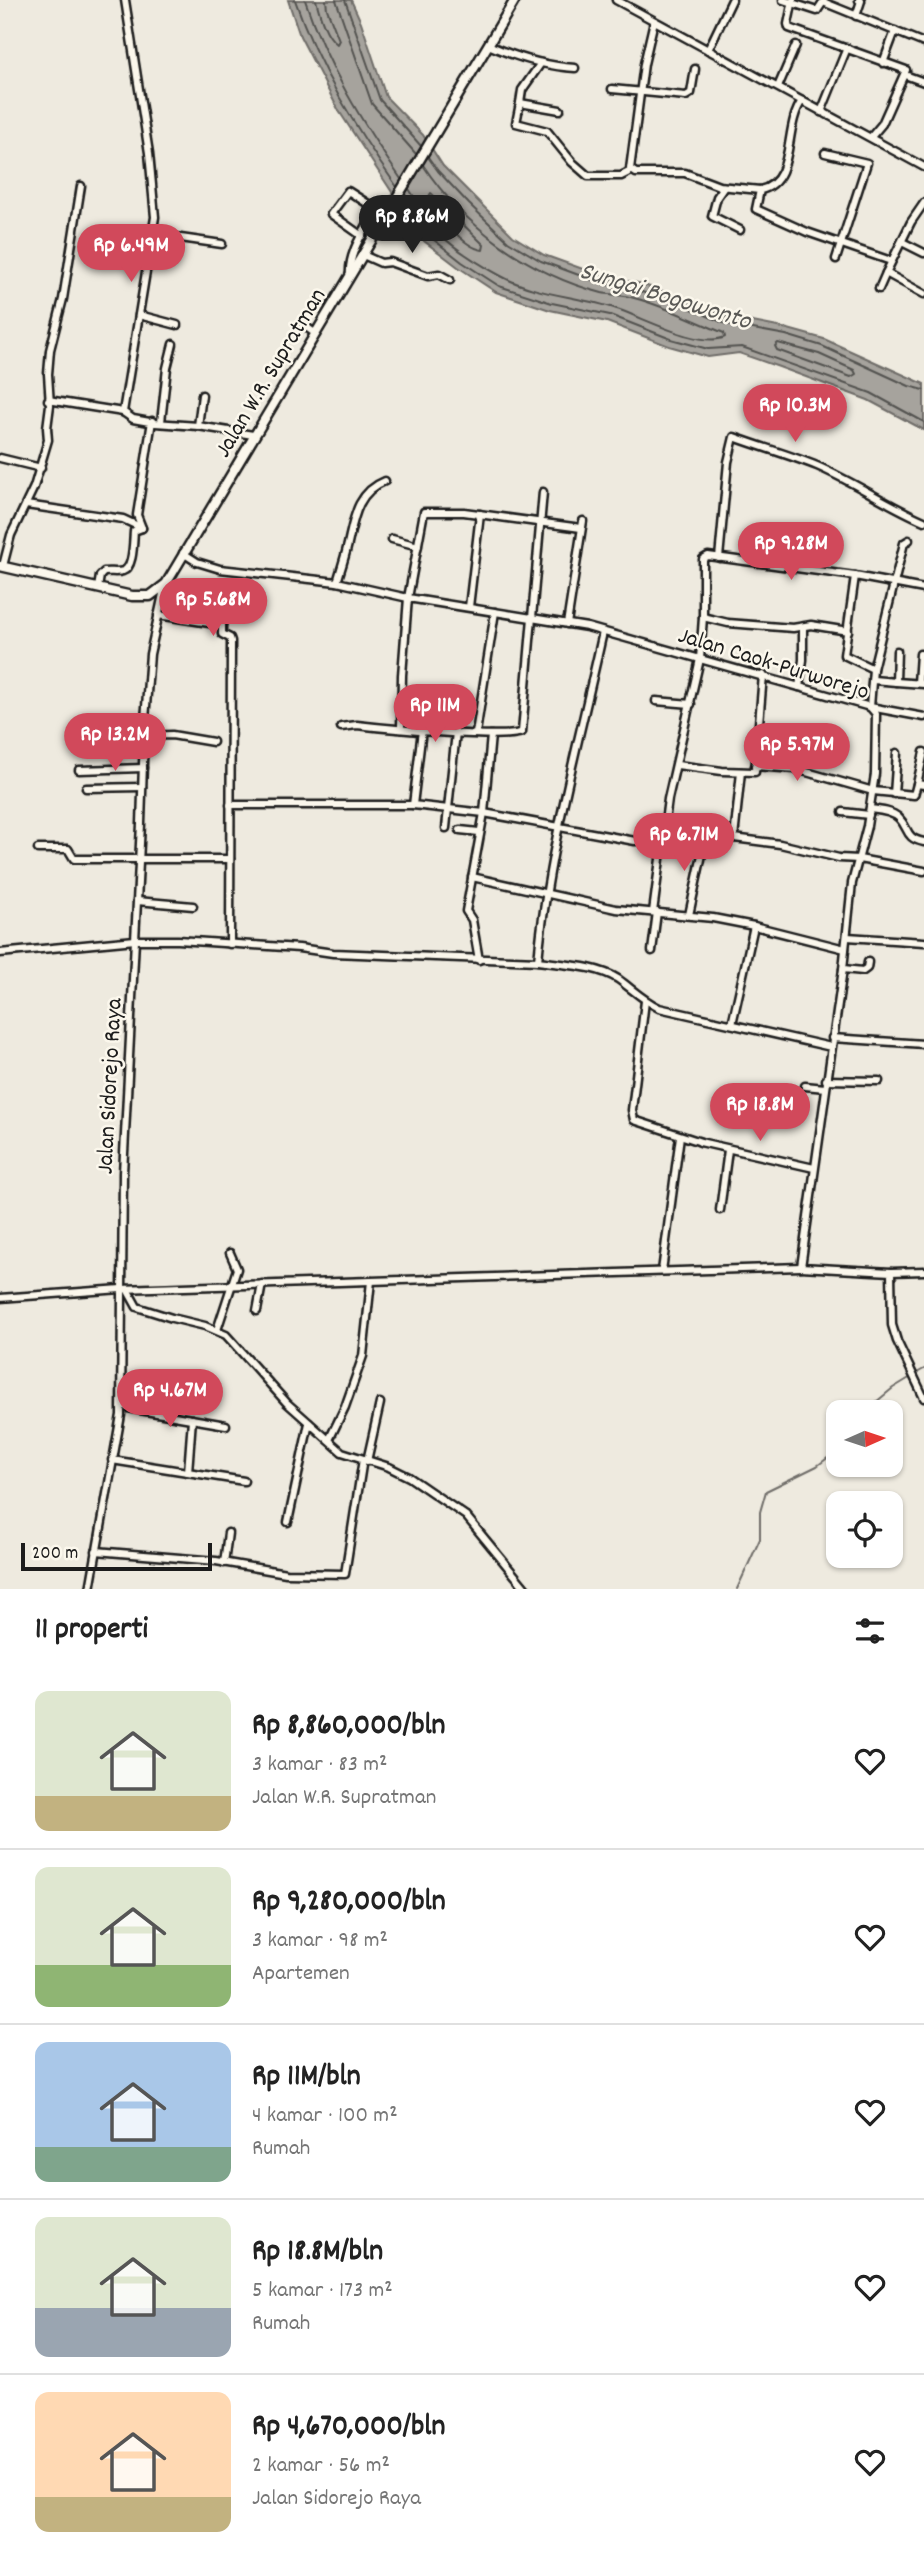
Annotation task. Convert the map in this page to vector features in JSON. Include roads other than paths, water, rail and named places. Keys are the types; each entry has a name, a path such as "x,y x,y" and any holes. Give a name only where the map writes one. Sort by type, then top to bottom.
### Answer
{"main road":[{"name":"Jalan W.R. Supratman","path":"166,584 515,0"},
{"path":"2,566 142,596 155,594 166,584"}],"street":[{"path":"123,412 153,234 154,206 149,153 125,0"},
{"path":"616,0 924,167"},
{"path":"708,50 732,0"},
{"path":"783,0 817,11 822,2 831,2 856,16 924,43"},
{"path":"856,16 861,1 859,0"},
{"path":"793,2 788,27 906,69 882,124 871,137"},
{"path":"631,171 644,64 654,21"},
{"path":"883,62 895,31"},
{"path":"488,45 517,57 575,68"},
{"path":"778,87 796,45"},
{"path":"821,111 847,48"},
{"path":"541,63 522,90 517,124 547,131 588,176 610,177 625,175 631,171 685,173 724,187 760,190 769,187 779,179 795,113 802,101"},
{"path":"611,89 686,96 691,93 695,69"},
{"path":"905,75 922,81 924,71"},
{"path":"520,103 560,110"},
{"path":"825,153 837,160 867,163 836,259"},
{"path":"2,566 11,536 41,468 48,440 50,350 63,299 81,186"},
{"path":"724,187 717,197 712,216 740,230"},
{"path":"760,190 756,206 758,211 807,232 891,261"},
{"path":"350,276 349,266 353,253 362,236 374,210 348,191 331,214 362,236"},
{"path":"879,289 891,261 924,202"},
{"path":"153,234 222,244"},
{"path":"902,242 924,253"},
{"path":"363,255 427,275 439,274 450,280"},
{"path":"886,272 923,291"},
{"path":"139,315 177,325"},
{"path":"302,324 316,334"},
{"path":"161,422 167,368 173,345"},
{"path":"198,426 202,396"},
{"path":"48,400 123,412 133,419 253,435"},
{"path":"142,528 136,515 152,421"},
{"path":"719,558 728,462 734,437 817,467 860,487 893,508 924,521"},
{"path":"0,458 41,468"},
{"path":"337,582 359,502 374,486 385,481"},
{"path":"341,727 357,725 491,735 522,732 543,492"},
{"path":"26,505 123,519 142,528"},
{"path":"401,728 408,598 424,512 480,514 542,523 582,524 567,624"},
{"path":"469,607 480,514"},
{"path":"98,588 100,576 104,572 127,568 131,560 134,531 142,528"},
{"path":"392,539 418,546"},
{"path":"909,540 904,543 873,669 870,707 924,717"},
{"name":"Jalan Caok-Purworejo","path":"183,553 197,562 220,569 337,582 408,598 603,632 870,707 878,721 873,791 852,883 843,969 801,1267"},
{"path":"652,951 668,799 700,659 704,617 703,559 708,556 855,576 924,589"},
{"path":"855,576 844,655 873,669"},
{"name":"Jalan Sidorejo Raya","path":"90,1589 122,1404 124,1131 143,768 150,653 166,584"},
{"path":"226,595 222,634 231,641 230,944"},
{"path":"476,733 495,612"},
{"path":"158,615 222,625"},
{"path":"704,617 728,623 803,627 811,625 848,631"},
{"path":"799,687 803,660 803,627"},
{"path":"538,961 545,893 603,632"},
{"path":"895,682 898,651"},
{"path":"873,680 921,684 920,654"},
{"path":"677,765 755,772 762,675"},
{"path":"656,701 691,704"},
{"path":"413,805 422,730"},
{"path":"446,828 456,732"},
{"path":"145,736 172,735 213,742"},
{"path":"479,960 472,918 466,911 484,813 491,735"},
{"path":"755,766 796,769 873,791 914,795 921,784 924,752"},
{"path":"894,794 897,753"},
{"path":"79,770 143,768"},
{"path":"734,838 741,772"},
{"path":"86,788 142,787"},
{"path":"230,805 365,803 449,808 635,841 642,840 649,832 664,832 780,844 839,858 859,859 924,872"},
{"path":"843,813 890,813 899,818 908,834 924,842"},
{"path":"460,830 479,832"},
{"path":"689,915 706,836"},
{"path":"38,849 68,849 74,859 230,859"},
{"path":"472,877 616,909 689,915 754,926 845,949"},
{"path":"137,901 193,906"},
{"path":"732,1024 754,926"},
{"path":"847,937 924,942"},
{"path":"0,953 135,940 178,940 299,948 333,953 538,961 610,975 645,1001 668,1010 831,1046"},
{"path":"843,969 863,971 868,962"},
{"path":"645,1001 632,1115 634,1120 729,1150 814,1168"},
{"path":"832,1038 924,1044"},
{"path":"805,1086 880,1081"},
{"path":"662,1271 680,1136"},
{"path":"720,1210 729,1150"},
{"path":"217,1330 237,1269 230,1253"},
{"path":"0,1298 124,1289 662,1271 801,1267 924,1271"},
{"path":"891,1272 892,1325 924,1398"},
{"path":"329,1440 345,1407 363,1356 371,1281"},
{"path":"257,1311 262,1284"},
{"path":"124,1289 137,1307 217,1330 241,1350 287,1403 342,1452 389,1467 410,1477 466,1516 526,1589"},
{"path":"96,1551 224,1563 286,1573 345,1574 365,1460 380,1403"},
{"path":"122,1404 128,1408 226,1425"},
{"path":"188,1472 192,1419"},
{"path":"288,1522 309,1423"},
{"path":"112,1460 244,1481"},
{"path":"224,1563 228,1532"}],"water":[{"name":"Sungai Bogowonto","path":"288,0 351,0 386,97 423,135 443,166 513,236 544,255 605,277 638,283 695,302 727,317 824,339 924,384 924,430 868,400 739,353 708,357 669,346 607,322 550,310 496,292 458,267 424,241 339,111 300,36"}],"waterway":[{"path":"915,1374 924,1369"},
{"path":"878,1400 911,1377"},
{"path":"737,1589 760,1539 760,1512 766,1491 826,1459"}]}
